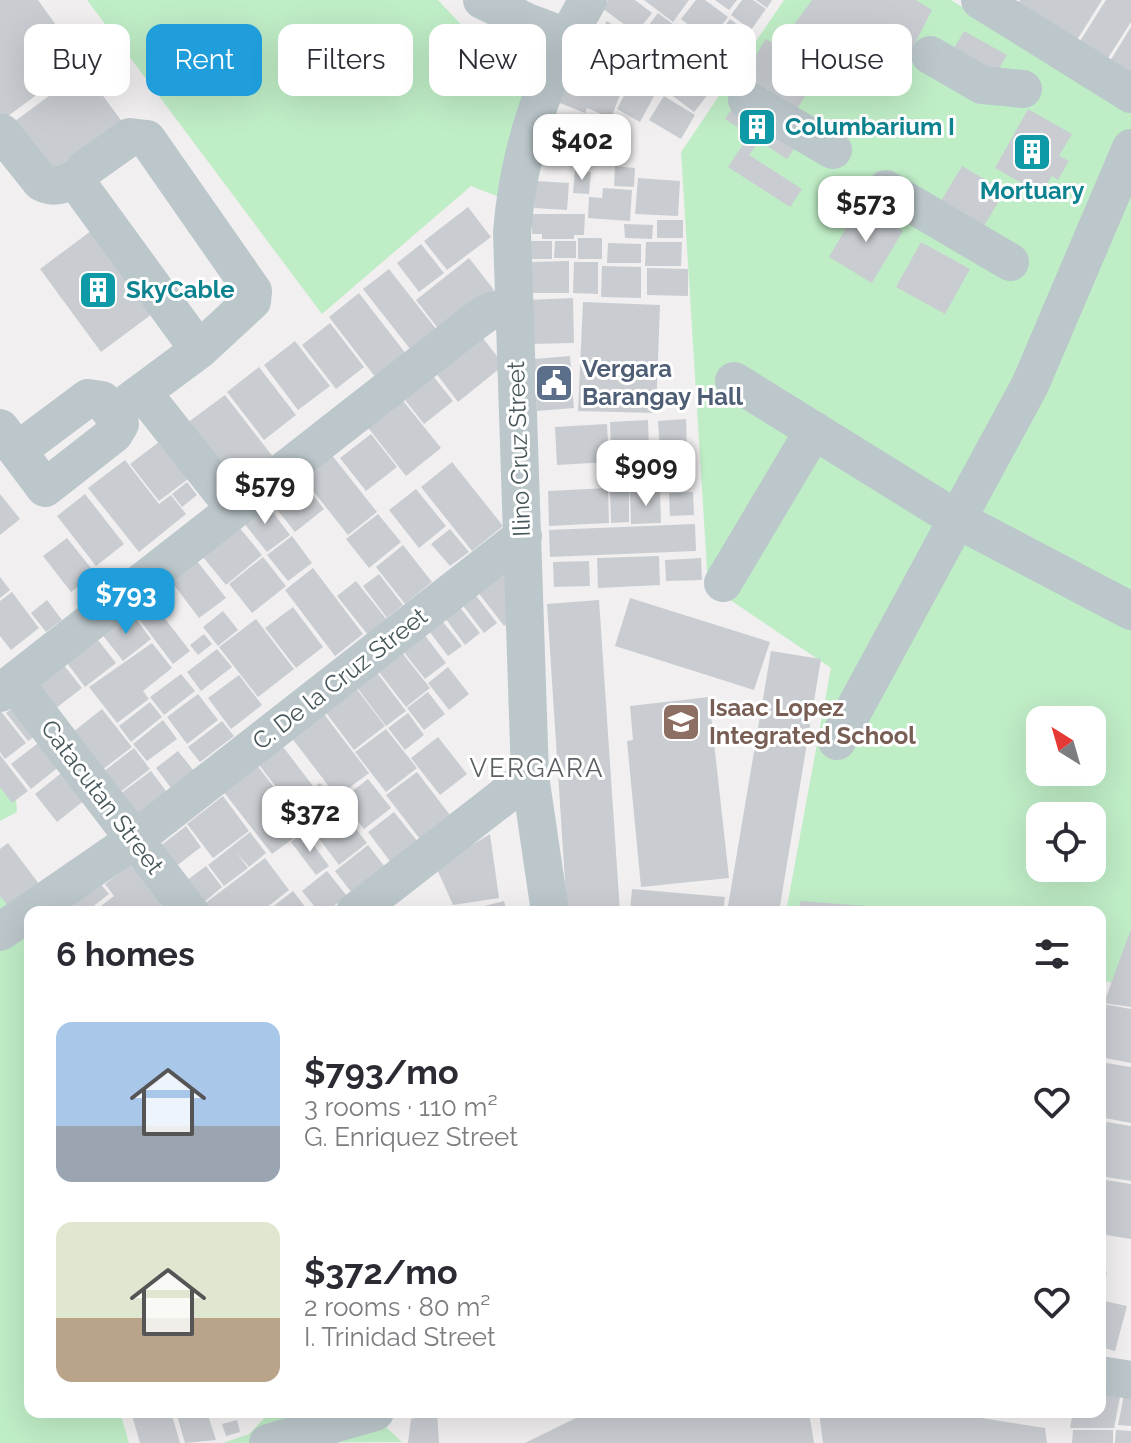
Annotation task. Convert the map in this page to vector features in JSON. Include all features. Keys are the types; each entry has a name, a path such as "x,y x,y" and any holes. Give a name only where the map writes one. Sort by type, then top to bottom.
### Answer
{"street":[{"path":"482,0 562,35"},
{"name":"Ilino Cruz Street","path":"574,24 588,0"},
{"path":"980,0 1131,94"},
{"name":"Ilino Cruz Street","path":"549,906 530,776 512,233 515,198 527,139 562,50"},
{"path":"930,55 982,85 1023,89"},
{"path":"747,100 833,150"},
{"path":"2,133 41,182 50,187 79,178 85,169 130,137 147,139 253,291 252,301 199,350 128,403 114,434 45,488 9,439"},
{"path":"837,741 1030,385 1131,148"},
{"path":"79,178 81,188 199,350"},
{"path":"886,189 1010,262"},
{"path":"7,688 474,322 488,312 514,305"},
{"path":"734,381 958,520 1131,611"},
{"path":"128,403 235,509"},
{"path":"723,583 814,430"},
{"name":"C. De la Cruz Street","path":"38,906 134,840 523,536"},
{"name":"Catacutan Street","path":"7,688 185,906"},
{"path":"363,906 530,776"},
{"name":"C. De la Cruz Street","path":"0,932 24,916"},
{"path":"1106,1376 1131,1380"},
{"path":"268,1443 354,1418"}],"green space":[{"path":"87,0 438,0 460,24 429,24 429,96 526,96 502,198 471,186 322,314 159,96 262,96 262,24 146,24 146,79 130,57 130,24 105,24"},
{"path":"784,0 951,0 1131,111 1131,937 1114,983 1106,981 1106,906 787,906 831,668 708,585 681,152 719,96 756,96 756,41"},
{"path":"0,764 15,786 17,812 0,821"},
{"path":"0,892 24,922 24,1418 122,1418 129,1443 0,1443"},
{"path":"264,1418 376,1418 402,1442 223,1443 249,1434"}],"building":[{"path":"0,0 38,0 55,24 24,24 24,96 35,96 0,122"},
{"path":"608,0 635,0 652,13 643,24 624,24 602,8"},
{"path":"644,0 689,0 673,22"},
{"path":"696,0 705,0 728,17 722,24 687,24 681,19"},
{"path":"715,0 737,0 729,10"},
{"path":"742,0 753,0 766,9 755,24 743,24 731,15"},
{"path":"756,0 772,0 767,8"},
{"path":"812,0 916,0 932,10 912,49 912,24 794,24"},
{"path":"1020,0 1102,0 1077,40"},
{"path":"1106,0 1131,0 1131,22 1108,58 1080,41"},
{"path":"658,13 673,24 650,24"},
{"path":"1131,27 1131,74 1110,61"},
{"path":"964,31 1007,55 993,79 950,55"},
{"path":"766,39 772,43 772,96 805,96 790,120 751,96 756,96 756,55"},
{"path":"562,84 562,96 620,96 611,118 587,108 585,113 555,101"},
{"path":"49,96 103,96 126,127 49,184 7,127"},
{"path":"624,96 654,96 640,122 617,109"},
{"path":"664,96 695,115 681,139 649,120"},
{"path":"673,96 707,96 694,112"},
{"path":"737,101 799,142 787,159 759,141 749,155 802,189 790,207 728,167 749,135 725,119"},
{"name":"Mortuary","path":"1028,109 1072,134 1059,156 1069,161 1058,180 1052,176 1041,194 995,168"},
{"path":"615,166 635,168 634,187 614,186"},
{"path":"962,166 1005,191 978,236 935,211"},
{"path":"575,170 591,172 589,194 573,193"},
{"path":"638,178 680,181 678,216 635,214"},
{"path":"536,181 569,183 567,210 534,208"},
{"path":"603,188 632,190 630,221 588,218 589,197 602,198"},
{"path":"859,206 903,231 872,283 829,257"},
{"path":"468,207 491,237 447,270 424,241"},
{"path":"532,214 585,214 584,235 574,235 574,239 542,239 542,234 532,234"},
{"path":"657,220 683,220 683,238 657,238"},
{"path":"624,224 653,225 652,239 625,238"},
{"name":"SkyCable","path":"95,228 156,311 101,352 40,269"},
{"path":"578,238 602,238 602,259 578,259"},
{"path":"530,241 552,241 552,259 530,259"},
{"path":"555,241 576,241 576,258 554,258"},
{"path":"646,242 682,242 681,266 645,266"},
{"path":"921,242 970,269 945,314 896,287"},
{"path":"608,243 641,244 641,263 607,263"},
{"path":"421,244 444,273 419,292 397,263"},
{"path":"469,258 494,290 440,331 416,300"},
{"path":"569,261 569,293 529,293 529,262"},
{"path":"574,262 598,262 598,294 573,293"},
{"path":"602,266 641,267 641,298 601,297"},
{"path":"647,268 688,269 688,296 647,295"},
{"path":"389,269 440,334 414,354 363,289"},
{"path":"359,293 410,359 379,382 329,317"},
{"path":"573,298 574,343 529,344 528,300"},
{"path":"583,302 660,305 656,413 578,411"},
{"path":"330,323 364,367 336,389 302,345"},
{"path":"478,332 504,365 458,402 432,368"},
{"path":"295,341 330,386 298,410 264,365"},
{"name":"Vergara Barangay Hall","path":"570,356 574,408 537,411 534,359"},
{"path":"259,367 296,415 264,440 227,392"},
{"path":"430,372 453,401 424,424 401,395"},
{"path":"396,392 441,448 406,476 362,420"},
{"path":"225,395 277,462 239,491 187,423"},
{"path":"686,419 687,450 660,451 658,421"},
{"path":"648,420 649,448 611,449 610,422"},
{"path":"607,424 609,462 557,465 555,427"},
{"path":"371,434 397,467 366,491 340,458"},
{"path":"159,442 188,479 159,501 130,464"},
{"path":"327,449 377,512 348,535 298,472"},
{"path":"125,460 159,504 171,495 186,514 139,552 88,488"},
{"path":"452,462 503,526 472,551 421,487"},
{"path":"296,473 324,509 295,532 267,497"},
{"path":"187,482 197,495 182,507 172,494"},
{"path":"608,488 609,523 549,526 548,491"},
{"path":"416,489 446,526 419,548 389,510"},
{"path":"629,489 629,522 611,523 610,490"},
{"path":"660,491 661,523 631,524 630,492"},
{"path":"693,492 694,515 670,516 669,493"},
{"path":"0,494 20,519 0,535"},
{"path":"85,494 124,544 96,566 57,516"},
{"path":"263,499 290,535 267,552 239,517"},
{"path":"378,514 401,542 369,568 346,539"},
{"path":"235,522 262,555 226,585 198,551"},
{"path":"695,524 696,551 550,557 549,530"},
{"path":"450,529 469,552 450,566 431,544"},
{"path":"292,536 312,563 288,581 267,555"},
{"path":"67,538 95,573 71,592 43,556"},
{"path":"403,545 432,582 405,604 376,567"},
{"path":"504,556 520,615 504,626 471,583"},
{"path":"659,556 660,585 598,588 597,558"},
{"path":"263,557 286,586 252,613 229,584"},
{"path":"701,558 702,580 666,581 665,560"},
{"path":"197,561 226,598 199,618 171,581"},
{"path":"589,561 590,586 554,587 553,562"},
{"path":"313,568 363,634 335,656 285,590"},
{"path":"379,574 403,605 387,618 363,586"},
{"path":"0,577 10,590 0,598"},
{"path":"356,581 387,620 368,635 337,596"},
{"path":"467,584 497,623 484,633 454,594"},
{"path":"12,592 39,628 11,650 0,636 0,601"},
{"path":"451,596 480,633 465,645 437,607"},
{"path":"630,598 770,642 754,690 615,646"},
{"path":"47,600 62,620 46,632 31,613"},
{"path":"599,600 620,906 567,906 547,604"},
{"path":"152,602 190,651 173,664 136,615"},
{"path":"293,607 323,647 296,668 265,628"},
{"path":"130,611 151,639 123,661 101,633"},
{"path":"223,611 238,630 218,646 203,627"},
{"path":"436,613 462,646 448,656 423,623"},
{"path":"256,619 294,669 258,697 219,647"},
{"path":"420,629 446,663 425,679 399,646"},
{"path":"204,634 212,644 198,655 190,645"},
{"path":"98,640 116,663 85,687 67,663"},
{"path":"152,643 172,668 143,691 149,699 117,723 89,687"},
{"path":"396,645 430,688 406,707 372,663"},
{"path":"217,649 232,667 201,691 187,672"},
{"path":"771,651 821,659 780,906 728,906"},
{"path":"59,659 82,688 51,712 29,683"},
{"path":"372,666 406,711 386,726 352,681"},
{"path":"448,667 469,694 449,710 428,683"},
{"path":"181,674 195,691 164,715 150,697"},
{"path":"239,675 262,705 231,729 208,698"},
{"path":"352,683 385,726 354,750 321,706"},
{"path":"428,692 445,714 424,730 407,708"},
{"path":"198,694 218,720 187,744 167,717"},
{"path":"709,697 729,878 641,887 627,741 633,740 630,706"},
{"path":"20,702 42,731 28,741 6,713"},
{"path":"150,702 162,717 131,742 119,726"},
{"path":"102,709 132,747 102,770 73,732"},
{"path":"320,709 369,773 337,797 288,733"},
{"path":"0,710 26,743 5,759 0,752"},
{"path":"408,713 424,735 405,750 388,728"},
{"path":"163,720 177,739 147,761 133,744"},
{"path":"222,721 234,736 200,762 188,747"},
{"path":"386,729 417,768 386,792 355,752"},
{"path":"46,737 65,762 31,789 11,764"},
{"path":"438,737 467,774 440,795 411,758"},
{"path":"277,739 313,786 289,804 253,757"},
{"path":"134,748 150,769 119,793 103,772"},
{"path":"178,751 194,771 171,788 156,768"},
{"path":"0,755 28,791 12,803 0,787"},
{"path":"253,760 306,829 272,854 219,786"},
{"path":"64,771 86,799 57,822 35,794"},
{"path":"151,771 172,799 141,822 120,794"},
{"path":"417,772 453,819 423,843 386,795"},
{"path":"368,779 391,808 364,829 341,800"},
{"path":"320,783 336,804 309,825 293,804"},
{"path":"223,796 249,831 213,858 187,824"},
{"path":"339,807 367,843 339,865 311,828"},
{"path":"394,812 422,847 395,868 368,832"},
{"path":"186,826 201,847 175,867 159,847"},
{"path":"250,832 266,853 249,867 236,852 248,868 224,886 208,865"},
{"path":"304,832 329,866 316,875 291,842"},
{"path":"490,834 499,898 453,905 436,867"},
{"path":"8,843 43,889 13,912 0,896 0,849"},
{"path":"368,845 388,871 355,897 335,871"},
{"path":"265,858 289,890 269,906 204,904"},
{"path":"130,865 161,905 101,906 114,896 105,884"},
{"path":"206,866 222,887 203,903 186,881"},
{"path":"327,871 347,896 334,906 314,906 302,891"},
{"path":"95,877 109,894 94,906 60,904"},
{"path":"632,889 725,897 724,906 631,906"},
{"path":"293,891 304,906 274,906"},
{"path":"504,901 505,906 484,906"},
{"path":"800,901 867,906 800,906"},
{"path":"1131,929 1131,1007 1106,1003"},
{"path":"1106,1005 1131,1009 1131,1063 1106,1058"},
{"path":"1106,1063 1131,1067 1131,1123 1106,1118"},
{"path":"1106,1122 1131,1126 1131,1181 1106,1177"},
{"path":"1106,1180 1131,1184 1131,1239 1106,1235"},
{"path":"1106,1301 1127,1306 1115,1351 1106,1349"},
{"path":"1106,1384 1122,1387 1114,1428 1070,1428 1072,1418 1106,1418"},
{"path":"1125,1390 1131,1391 1131,1426 1118,1425"},
{"path":"133,1418 173,1418 180,1443 140,1443"},
{"path":"178,1418 209,1418 216,1440 185,1443"},
{"path":"437,1418 439,1443 408,1443 411,1419"},
{"path":"576,1418 810,1418 814,1443 525,1443"},
{"path":"820,1418 981,1418 1045,1428 1047,1443 823,1443"},
{"path":"237,1420 240,1432 226,1436 222,1424"},
{"path":"1073,1430 1113,1430 1113,1443 1072,1443"},
{"path":"1116,1430 1131,1431 1131,1443 1115,1443"}],"place":[{"name":"Columbarium I","path":"757,127"},
{"name":"Mortuary","path":"1032,152"},
{"name":"SkyCable","path":"98,290"},
{"name":"Vergara Barangay Hall","path":"554,383"},
{"name":"Isaac Lopez Integrated School","path":"681,722"}],"district":[{"name":"VERGARA","path":"537,768"}]}
